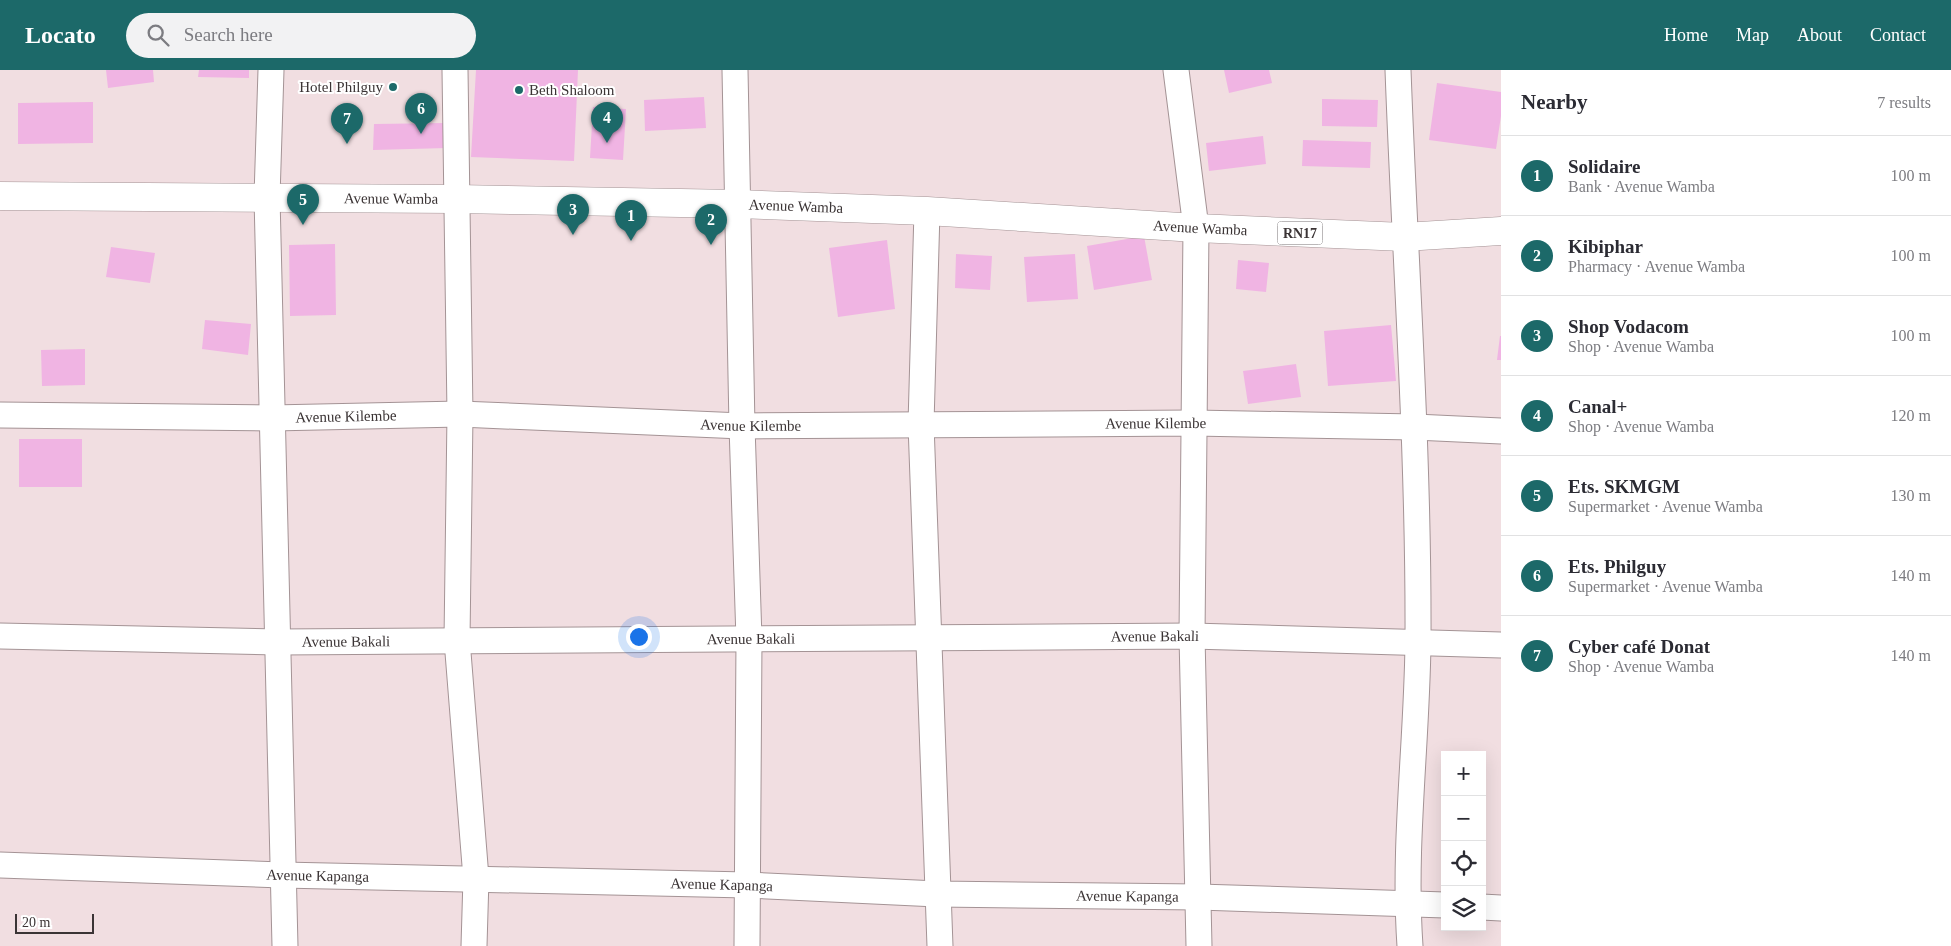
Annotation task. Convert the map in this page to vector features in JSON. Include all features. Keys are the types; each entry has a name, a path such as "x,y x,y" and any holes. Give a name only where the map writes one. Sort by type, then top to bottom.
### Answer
{"main road":[{"name":"Avenue Wamba","path":"0,196 456,199 738,204 927,211 1196,228 1404,237 1501,231"}],"street":[{"path":"272,70 266,197 285,946"},
{"path":"455,70 460,414 457,640 476,878 474,946"},
{"path":"735,70 748,639 747,946"},
{"path":"1176,70 1196,228 1192,636 1199,946"},
{"path":"1398,70 1404,237 1415,427 1418,643 1407,902 1410,946"},
{"path":"927,211 921,424 940,946"},
{"name":"Avenue Kilembe","path":"0,415 272,418 460,414 742,426 1194,422 1501,430"},
{"name":"Avenue Bakali","path":"0,636 278,642 928,636 1192,636 1501,645"},
{"name":"Avenue Kapanga","path":"0,865 282,875 476,878 747,886 937,894 1199,897 1441,904"},
{"path":"1486,907 1501,908"}],"building":[{"path":"106,70 153,70 154,82 108,88"},
{"path":"199,70 249,70 249,78 198,77"},
{"path":"476,70 578,70 574,161 471,157"},
{"path":"1224,70 1269,70 1272,83 1229,93"},
{"path":"1437,83 1501,92 1501,116 1496,149 1429,140"},
{"path":"704,97 706,128 645,131 644,100"},
{"path":"1322,99 1378,100 1377,127 1322,126"},
{"path":"93,102 93,143 18,144 18,103"},
{"path":"593,107 626,109 623,160 590,158"},
{"path":"446,123 447,148 373,150 374,124"},
{"path":"1263,136 1266,164 1209,171 1206,143"},
{"path":"1303,140 1371,142 1370,168 1302,166"},
{"path":"1144,236 1152,280 1094,290 1087,246"},
{"path":"887,240 895,309 838,317 829,248"},
{"path":"335,244 336,315 290,316 289,245"},
{"path":"111,247 155,253 150,283 106,277"},
{"path":"956,254 992,256 990,290 955,288"},
{"path":"1075,254 1078,299 1027,302 1024,257"},
{"path":"1238,260 1269,263 1266,292 1236,289"},
{"path":"205,320 251,324 248,355 202,349"},
{"path":"1391,325 1396,381 1328,386 1324,331"},
{"path":"1500,336 1501,360 1497,360"},
{"path":"85,349 85,385 42,386 41,350"},
{"path":"1296,364 1301,397 1248,404 1243,371"},
{"path":"19,439 82,439 82,487 19,487"}],"place":[{"name":"Hotel Philguy","path":"393,87"},
{"name":"Beth Shaloom","path":"519,90"},
{"name":"Ets. Philguy","path":"421,134"},
{"name":"Canal+","path":"607,143"},
{"name":"Cyber café Donat","path":"347,144"},
{"name":"Ets. SKMGM","path":"303,225"},
{"name":"Shop Vodacom","path":"573,235"},
{"name":"Solidaire","path":"631,241"},
{"name":"Kibiphar","path":"711,245"}]}
